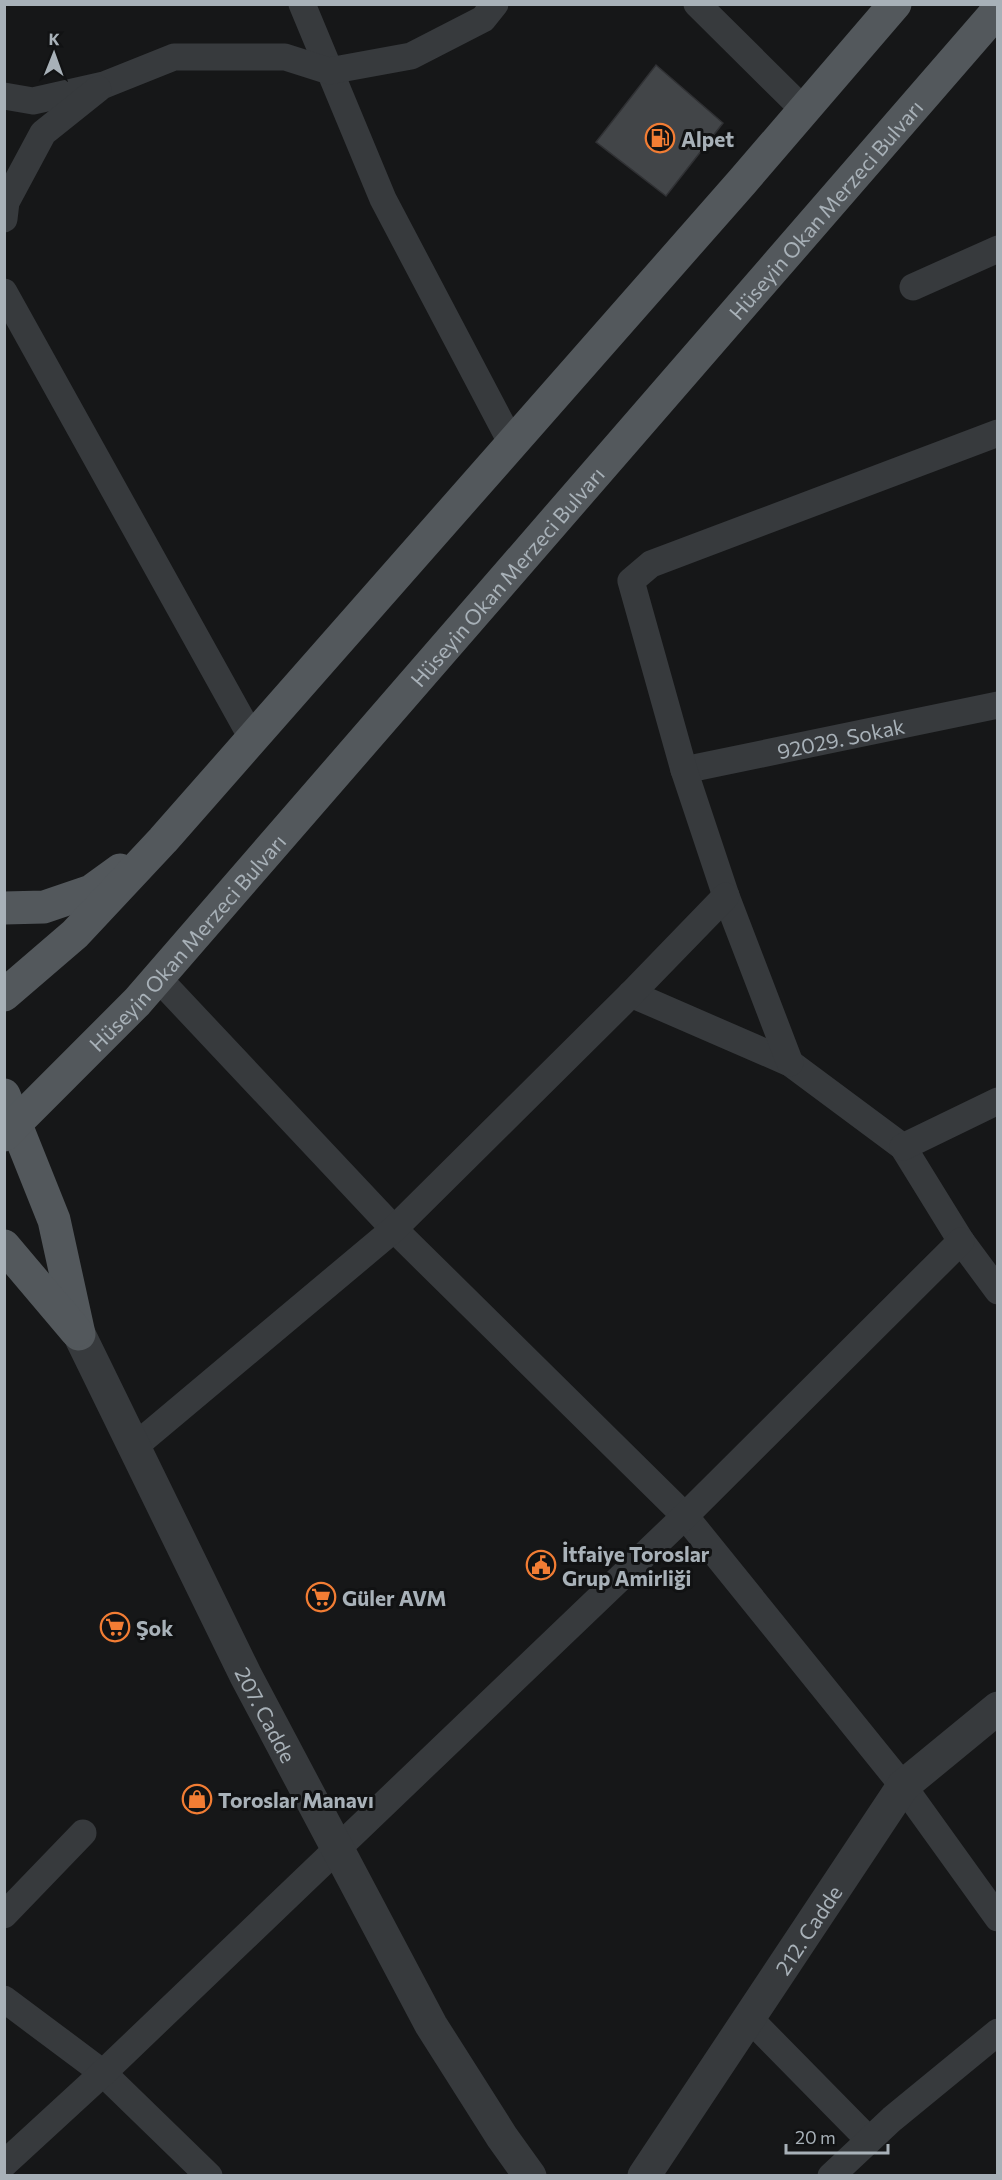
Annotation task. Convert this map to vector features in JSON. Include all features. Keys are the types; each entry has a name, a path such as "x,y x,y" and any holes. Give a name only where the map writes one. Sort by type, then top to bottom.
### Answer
{"main road":[{"path":"4,995 75,934 163,840 895,4"},
{"name":"Hüseyin Okan Merzeci Bulvarı","path":"8,1118 137,1002 998,10"},
{"path":"4,908 44,907 91,891 163,840"},
{"path":"8,1118 54,1220 79,1334"},
{"path":"4,1246 79,1334"}],"street":[{"path":"302,4 383,199 512,444"},
{"path":"4,96 33,101 104,85 174,57 285,57 329,70 411,56 483,19 495,4"},
{"path":"697,4 804,110"},
{"path":"4,219 6,202 43,133 104,85"},
{"path":"913,287 998,249"},
{"path":"4,292 252,738"},
{"path":"790,1062 726,896 684,770 631,581 651,564 998,433"},
{"name":"92029. Sokak","path":"684,770 998,705"},
{"path":"134,1447 394,1229 631,994 726,896"},
{"path":"158,977 394,1229 685,1516 903,1786 998,1918"},
{"path":"631,994 790,1062 903,1147 961,1241 998,1291"},
{"path":"903,1147 998,1101"},
{"path":"4,2164 103,2073 685,1516 961,1241"},
{"name":"207. Cadde","path":"79,1334 246,1676 431,2025 502,2137 530,2175"},
{"name":"212. Cadde","path":"644,2175 903,1786 998,1708"},
{"path":"4,1915 83,1833"},
{"path":"4,2000 103,2073 209,2175"},
{"path":"749,2018 869,2140"},
{"path":"831,2175 869,2140 998,2032"}],"building":[{"path":"656,65 723,123 666,196 596,142"}],"place":[{"name":"Alpet","path":"660,138"},
{"name":"İtfaiye Toroslar Grup Amirliği","path":"541,1565"},
{"name":"Güler AVM","path":"321,1597"},
{"name":"Şok","path":"115,1627"},
{"name":"Toroslar Manavı","path":"197,1799"}]}
